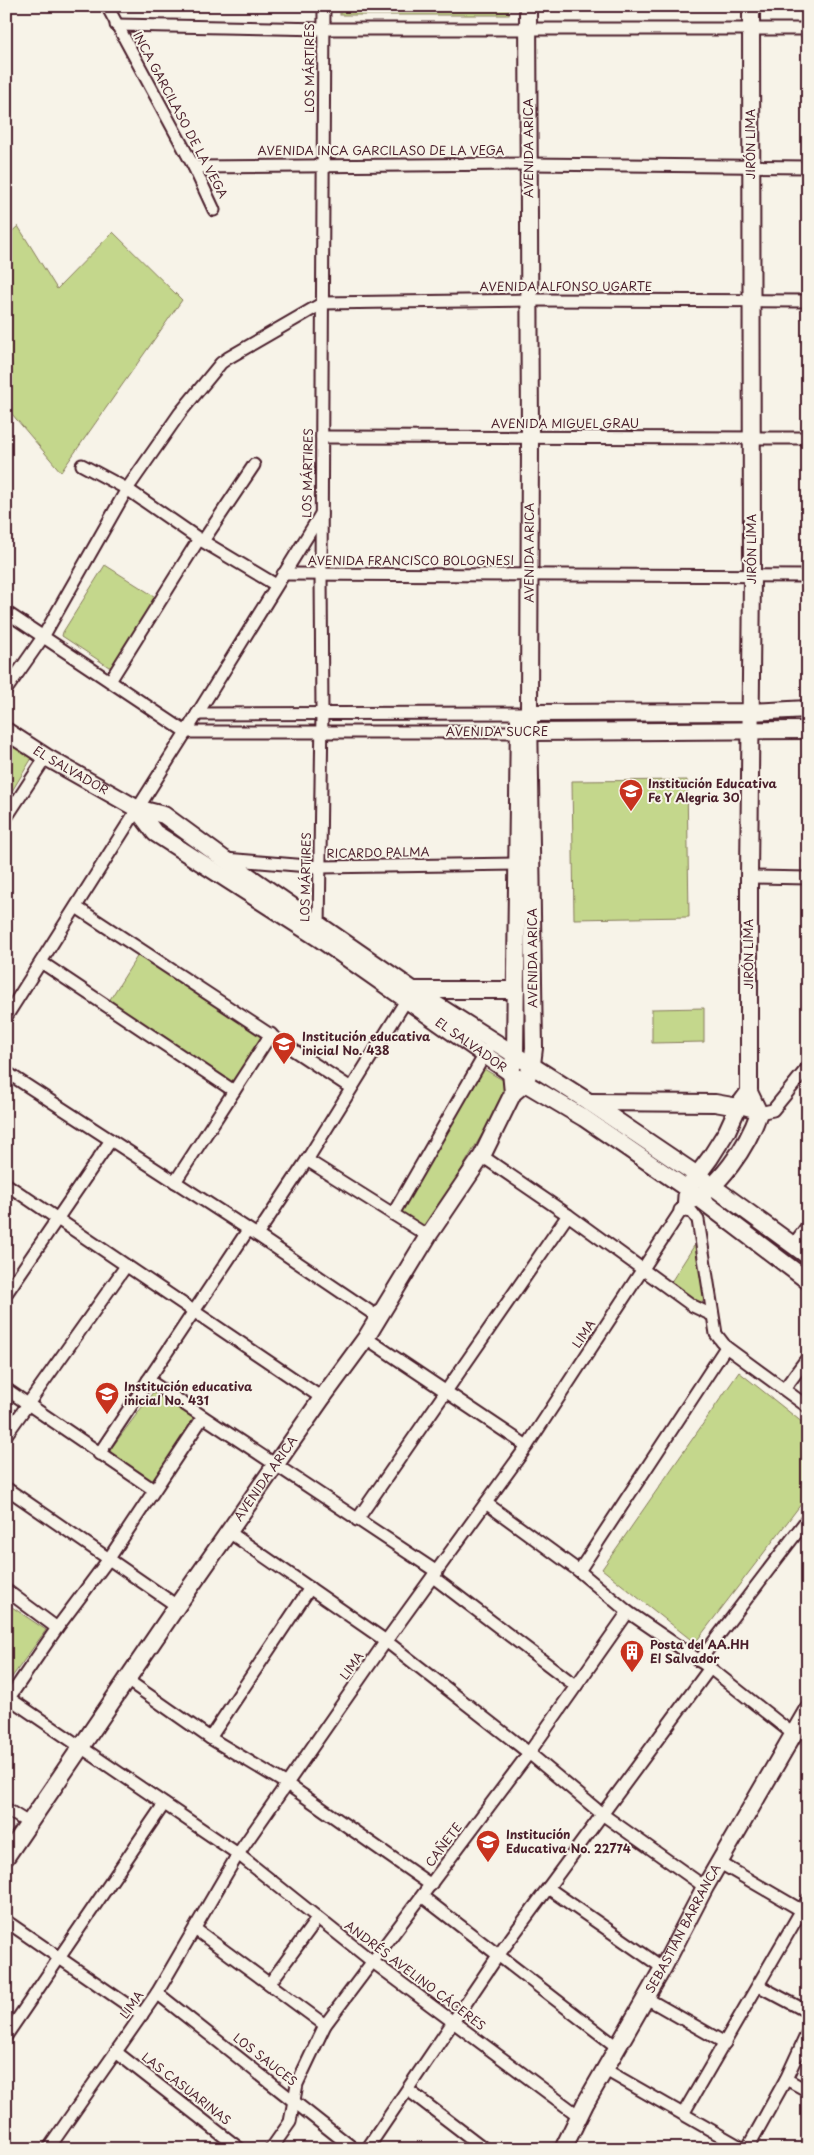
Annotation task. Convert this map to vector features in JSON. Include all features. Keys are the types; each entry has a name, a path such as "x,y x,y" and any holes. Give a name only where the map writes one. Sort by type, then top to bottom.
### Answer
{"street":[{"name":"INCA GARCILASO DE LA VEGA","path":"107,6 194,167 214,210"},
{"name":"LOS MÁRTIRES","path":"319,931 322,732 324,6"},
{"name":"AVENIDA ARICA","path":"6,1857 177,1606 366,1338 428,1236 482,1156 532,1064 534,1048 525,864 523,29 518,6"},
{"name":"AVENIDA ARICA","path":"523,29 528,6"},
{"name":"JIRÓN LIMA","path":"751,6 752,576 749,877 750,1092 758,1113"},
{"path":"116,25 324,30 808,30"},
{"name":"AVENIDA INCA GARCILASO DE LA VEGA","path":"194,167 523,164 808,166"},
{"name":"AVENIDA ALFONSO UGARTE","path":"324,303 524,300 808,301"},
{"path":"6,690 43,636 127,489 180,413 221,363 324,303"},
{"name":"AVENIDA MIGUEL GRAU","path":"322,437 808,438"},
{"path":"82,465 127,489 201,540 276,585"},
{"path":"110,681 201,540 254,465"},
{"path":"7,1015 136,808 186,732 322,512"},
{"name":"AVENIDA FRANCISCO BOLOGNESI","path":"284,574 808,576"},
{"path":"6,612 186,732"},
{"name":"AVENIDA SUCRE","path":"197,714 750,712 808,709"},
{"name":"AVENIDA SUCRE","path":"186,732 808,730"},
{"name":"EL SALVADOR","path":"6,731 46,757 136,808 164,815 319,931 410,995 490,1047 515,1054 532,1064 697,1175 808,1256"},
{"path":"6,818 46,757"},
{"name":"EL SALVADOR","path":"136,808 156,832 319,931"},
{"name":"RICARDO PALMA","path":"224,859 320,868 525,864"},
{"name":"AVENIDA ARICA","path":"519,1088 510,1072 515,1054 516,990 525,864"},
{"path":"749,877 808,878"},
{"path":"76,907 351,1088"},
{"path":"41,962 234,1091"},
{"path":"99,1454 194,1312 307,1160 410,995 516,990"},
{"path":"175,1182 271,1034"},
{"path":"393,1214 490,1047"},
{"name":"EL SALVADOR","path":"490,1047 510,1072"},
{"path":"589,1102 715,1104 738,1107 758,1113 773,1110 803,1084 808,1067"},
{"path":"6,1072 378,1317"},
{"path":"519,1088 584,1118 688,1200 808,1281"},
{"path":"750,1092 738,1107 727,1131 697,1175 688,1200 692,1212 698,1220 716,1334 726,1347 785,1388 808,1407"},
{"path":"688,1200 711,1186 724,1172 753,1130 758,1113"},
{"path":"8,1289 59,1219 111,1140"},
{"path":"482,1156 568,1215 693,1306 712,1315"},
{"path":"307,1160 428,1236"},
{"path":"6,1184 322,1398"},
{"name":"LIMA","path":"52,2147 157,1993 238,1854 386,1641 527,1446 688,1200"},
{"path":"356,1520 568,1215"},
{"path":"793,1245 808,1225"},
{"path":"6,1435 126,1266"},
{"path":"366,1338 527,1446"},
{"path":"579,1571 726,1347"},
{"path":"785,1388 808,1357"},
{"path":"148,1380 435,1574 576,1686"},
{"path":"6,1389 154,1490"},
{"path":"8,1697 108,1560 203,1417"},
{"path":"6,1488 177,1606"},
{"path":"486,1503 579,1571 628,1612 799,1731"},
{"path":"699,1661 808,1518"},
{"path":"229,1532 386,1641 529,1753 602,1814 705,1887"},
{"path":"210,1738 310,1588"},
{"path":"6,1590 57,1628"},
{"name":"CAÑETE","path":"271,2149 290,2122 297,2084 325,2025 529,1753 628,1612"},
{"path":"367,2149 497,1956 710,1668"},
{"path":"127,1680 210,1738 287,1784 431,1885"},
{"name":"ANDRÉS AVELINO CÁCERES","path":"8,1697 238,1854 317,1919 453,2024 579,2116"},
{"name":"SEBASTIÁN BARRANCA","path":"563,2149 604,2069 663,1968 705,1887 799,1731 808,1709"},
{"path":"6,2036 164,1804"},
{"path":"6,1809 30,1824"},
{"path":"720,1863 804,1912"},
{"path":"548,1888 663,1968"},
{"path":"422,1897 617,2047"},
{"path":"684,2114 804,1912 808,1899"},
{"path":"270,1983 317,1919"},
{"path":"6,1921 142,2015"},
{"path":"195,1929 325,2025"},
{"path":"759,1986 808,2012"},
{"name":"LOS SAUCES","path":"157,1993 354,2149"},
{"path":"646,1998 725,2043"},
{"path":"604,2069 745,2149 786,2079 808,2031"},
{"name":"LAS CASUARINAS","path":"116,2052 240,2149"},
{"path":"786,2079 808,2091"},
{"path":"408,2090 485,2149"}],"green space":[{"path":"340,6 509,6 509,15 340,15"},
{"path":"18,226 57,289 113,232 182,300 61,472 6,407 6,237"},
{"path":"105,565 157,598 114,667 109,667 62,636"},
{"path":"6,743 32,758 6,801"},
{"path":"687,780 689,917 574,919 572,781"},
{"path":"138,955 263,1037 233,1084 109,1001"},
{"path":"704,1008 704,1042 652,1043 652,1009"},
{"path":"484,1069 511,1085 427,1228 400,1213"},
{"path":"700,1245 706,1296 704,1301 686,1296 671,1282 694,1246"},
{"path":"739,1372 808,1427 808,1495 695,1643 602,1569"},
{"path":"154,1391 197,1418 152,1482 112,1455 110,1450"},
{"path":"9,1605 46,1630 7,1684 6,1610"}],"place":[{"name":"Institución Educativa Fe Y Alegria 30","path":"631,812"},
{"name":"Institución educativa inicial No. 438","path":"284,1065"},
{"name":"Institución educativa inicial No. 431","path":"107,1415"},
{"name":"Posta del AA.HH El Salvador","path":"632,1673"},
{"name":"Institución Educativa No. 22774","path":"488,1863"}]}
